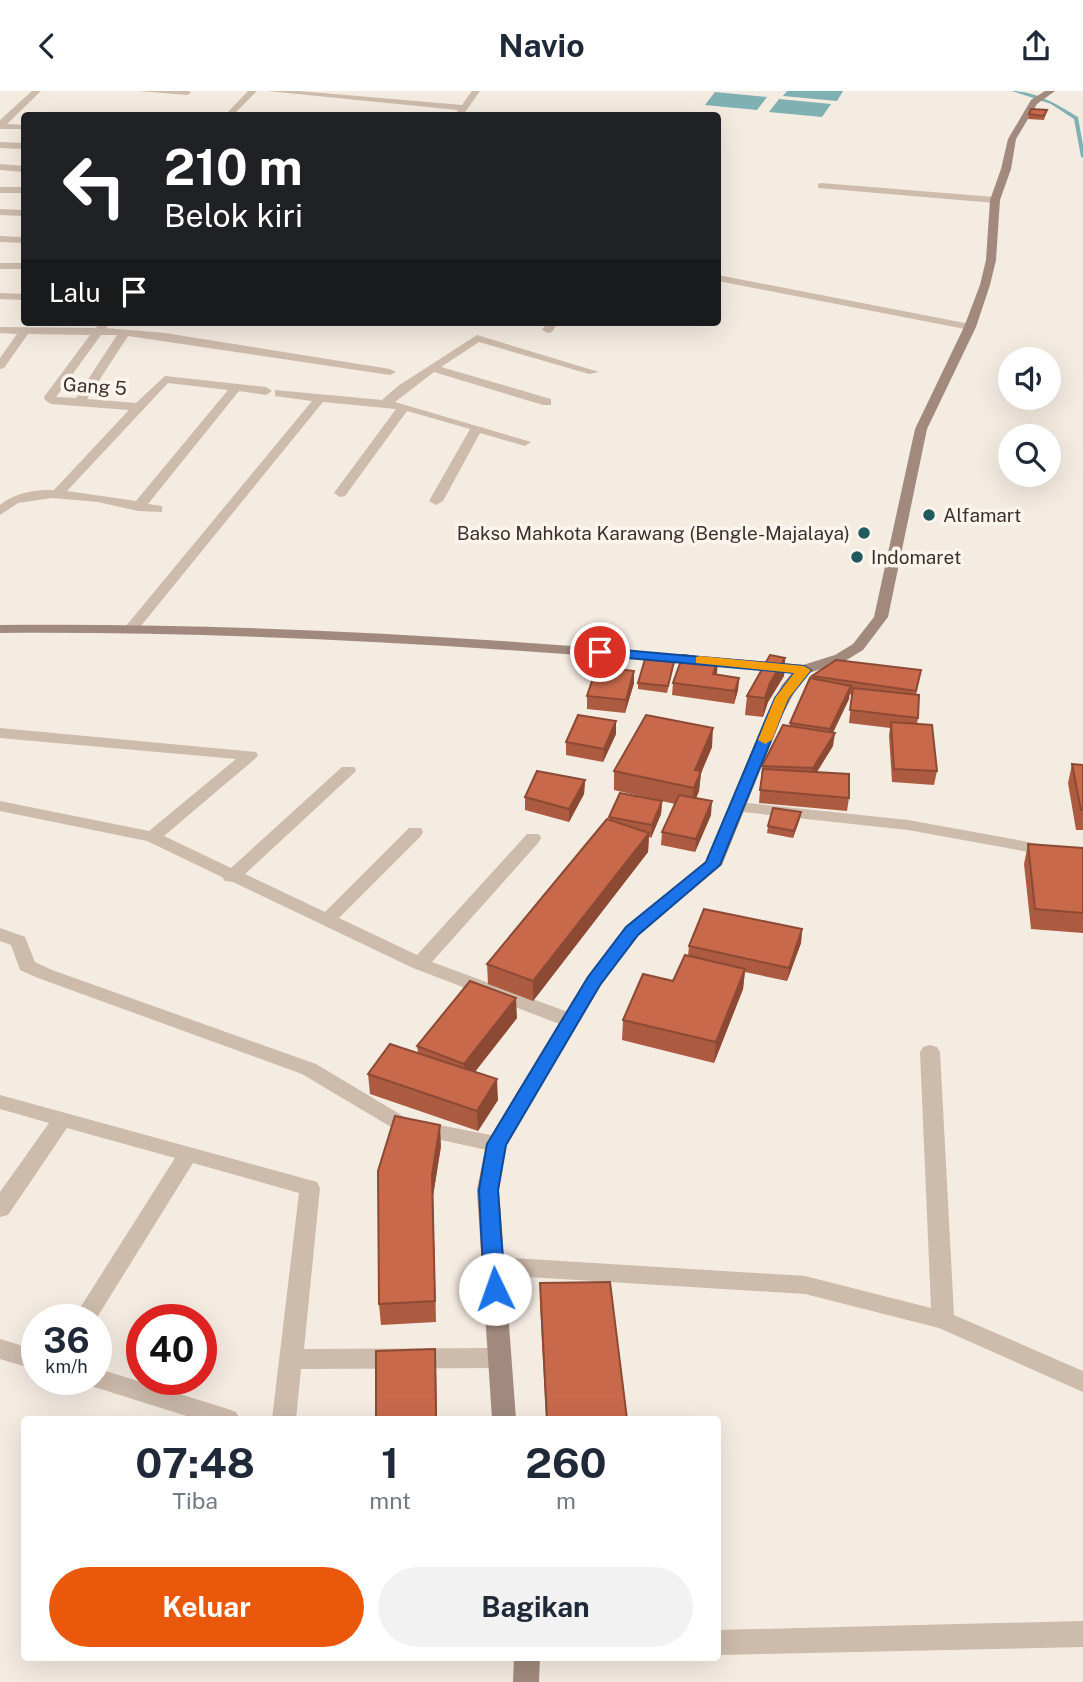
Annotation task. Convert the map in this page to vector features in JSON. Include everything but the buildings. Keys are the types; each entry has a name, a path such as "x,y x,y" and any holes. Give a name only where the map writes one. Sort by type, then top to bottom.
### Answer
{"street":[{"path":"0,126 37,91"},
{"path":"143,91 187,93"},
{"path":"232,112 253,91"},
{"path":"271,91 461,112 476,91"},
{"path":"0,629 131,629 376,637 600,652 804,670 840,658 858,647 881,617 921,429 970,327 985,285 991,260 995,199 1016,129 1043,95"},
{"path":"0,106 19,107"},
{"path":"0,126 21,127"},
{"path":"0,145 21,146"},
{"path":"0,167 21,169"},
{"path":"821,186 995,199"},
{"path":"0,190 21,190"},
{"path":"0,212 21,213"},
{"path":"0,239 21,240"},
{"path":"0,266 21,267"},
{"path":"721,279 970,327"},
{"path":"0,296 21,297"},
{"path":"0,330 102,327 390,372"},
{"name":"Gang 5","path":"102,327 50,397 51,400 138,407"},
{"path":"0,366 24,331"},
{"path":"79,403 125,332"},
{"path":"384,404 402,388 477,338 593,372"},
{"path":"432,368 547,402"},
{"path":"59,492 165,379 266,391"},
{"path":"138,506 236,388"},
{"path":"279,393 404,407 525,442"},
{"path":"131,629 320,398"},
{"path":"340,493 404,407"},
{"path":"436,501 476,429"},
{"path":"1,507 29,497 59,492 157,509"},
{"path":"505,1416 498,1358 488,1190 496,1144 569,1020 594,981 632,931 713,865 782,698 804,670"},
{"path":"0,733 250,755 152,837"},
{"path":"231,877 348,770"},
{"path":"0,806 152,837 231,877 421,964 569,1020"},
{"path":"739,807 908,825 1083,857"},
{"path":"327,920 415,832"},
{"path":"421,964 533,838"},
{"path":"0,934 19,941 27,966 45,974 309,1069 403,1125 496,1144"},
{"path":"930,1052 943,1320"},
{"path":"0,1102 310,1188 284,1416"},
{"path":"0,1209 63,1118"},
{"path":"93,1304 187,1156"},
{"path":"494,1266 806,1285 943,1320 1083,1383"},
{"path":"0,1349 21,1355"},
{"path":"291,1359 498,1358"},
{"path":"112,1383 218,1416"},
{"path":"721,1643 1083,1634"},
{"path":"526,1682 527,1661"}],"water":[{"path":"787,91 843,91 837,101 783,96"},
{"path":"715,92 767,97 757,110 705,105"},
{"path":"779,99 831,104 822,117 769,112"}],"waterway":[{"path":"1014,91 1052,103 1076,118 1083,157"}],"slow traffic":[{"path":"700,660 804,670 782,698 765,740"}],"place":[{"name":"Alfamart","path":"929,515"},
{"name":"Bakso Mahkota Karawang (Bengle-Majalaya)","path":"864,533"},
{"name":"Indomaret","path":"857,557"}],"route":[{"path":"495,1289 488,1190 496,1144 594,981 632,931 713,865 782,698 804,670 600,652"}]}
